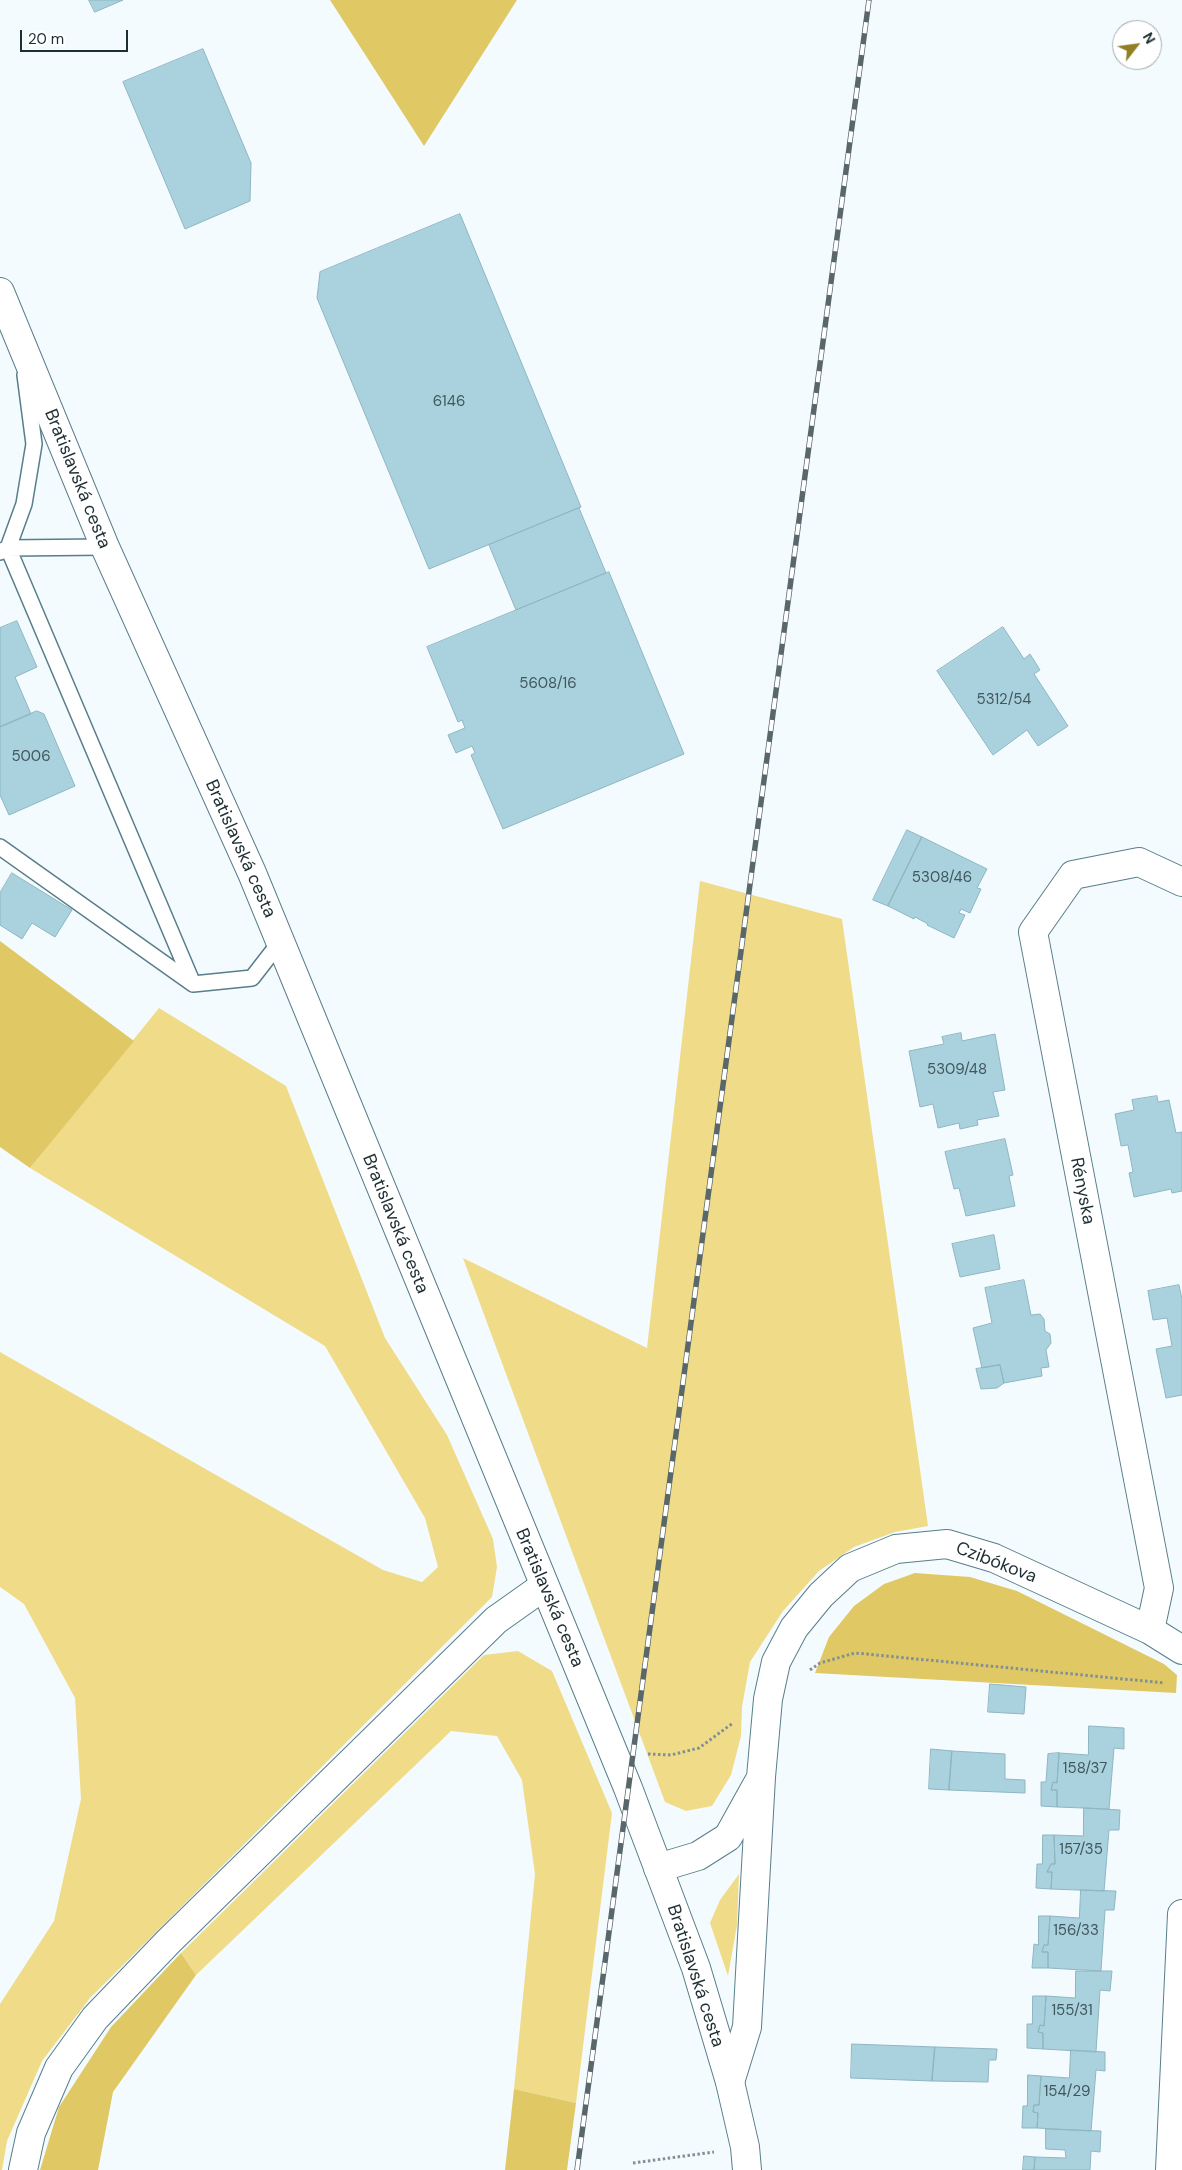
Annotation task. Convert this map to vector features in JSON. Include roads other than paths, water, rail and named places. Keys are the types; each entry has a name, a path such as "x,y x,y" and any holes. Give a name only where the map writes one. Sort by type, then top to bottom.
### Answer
{"street":[{"name":"Bratislavská cesta","path":"0,292 105,548 252,873 608,1739 696,1968 730,2082 746,2159"},
{"name":"Rényska","path":"1150,1630 1159,1588 1033,932 1073,876 1139,862 1182,882"},
{"name":"Czibókova","path":"658,1868 698,1856 728,1837 761,1777 768,1699 776,1662 794,1628 821,1595 850,1568 896,1549 947,1544 994,1558 1150,1630 1182,1650"},
{"path":"23,2170 31,2133 59,2068 95,2018 168,1942 496,1620 544,1586"},
{"path":"730,2082 747,2027 761,1777"},
{"path":"1170,2170 1182,1953 1182,1914"}],"lane":[{"path":"21,344 34,444 24,504 4,550 193,984"},
{"path":"4,550 105,548"},
{"path":"0,847 193,984 252,978 280,942"}],"railway":[{"path":"577,2170 869,0"}]}
